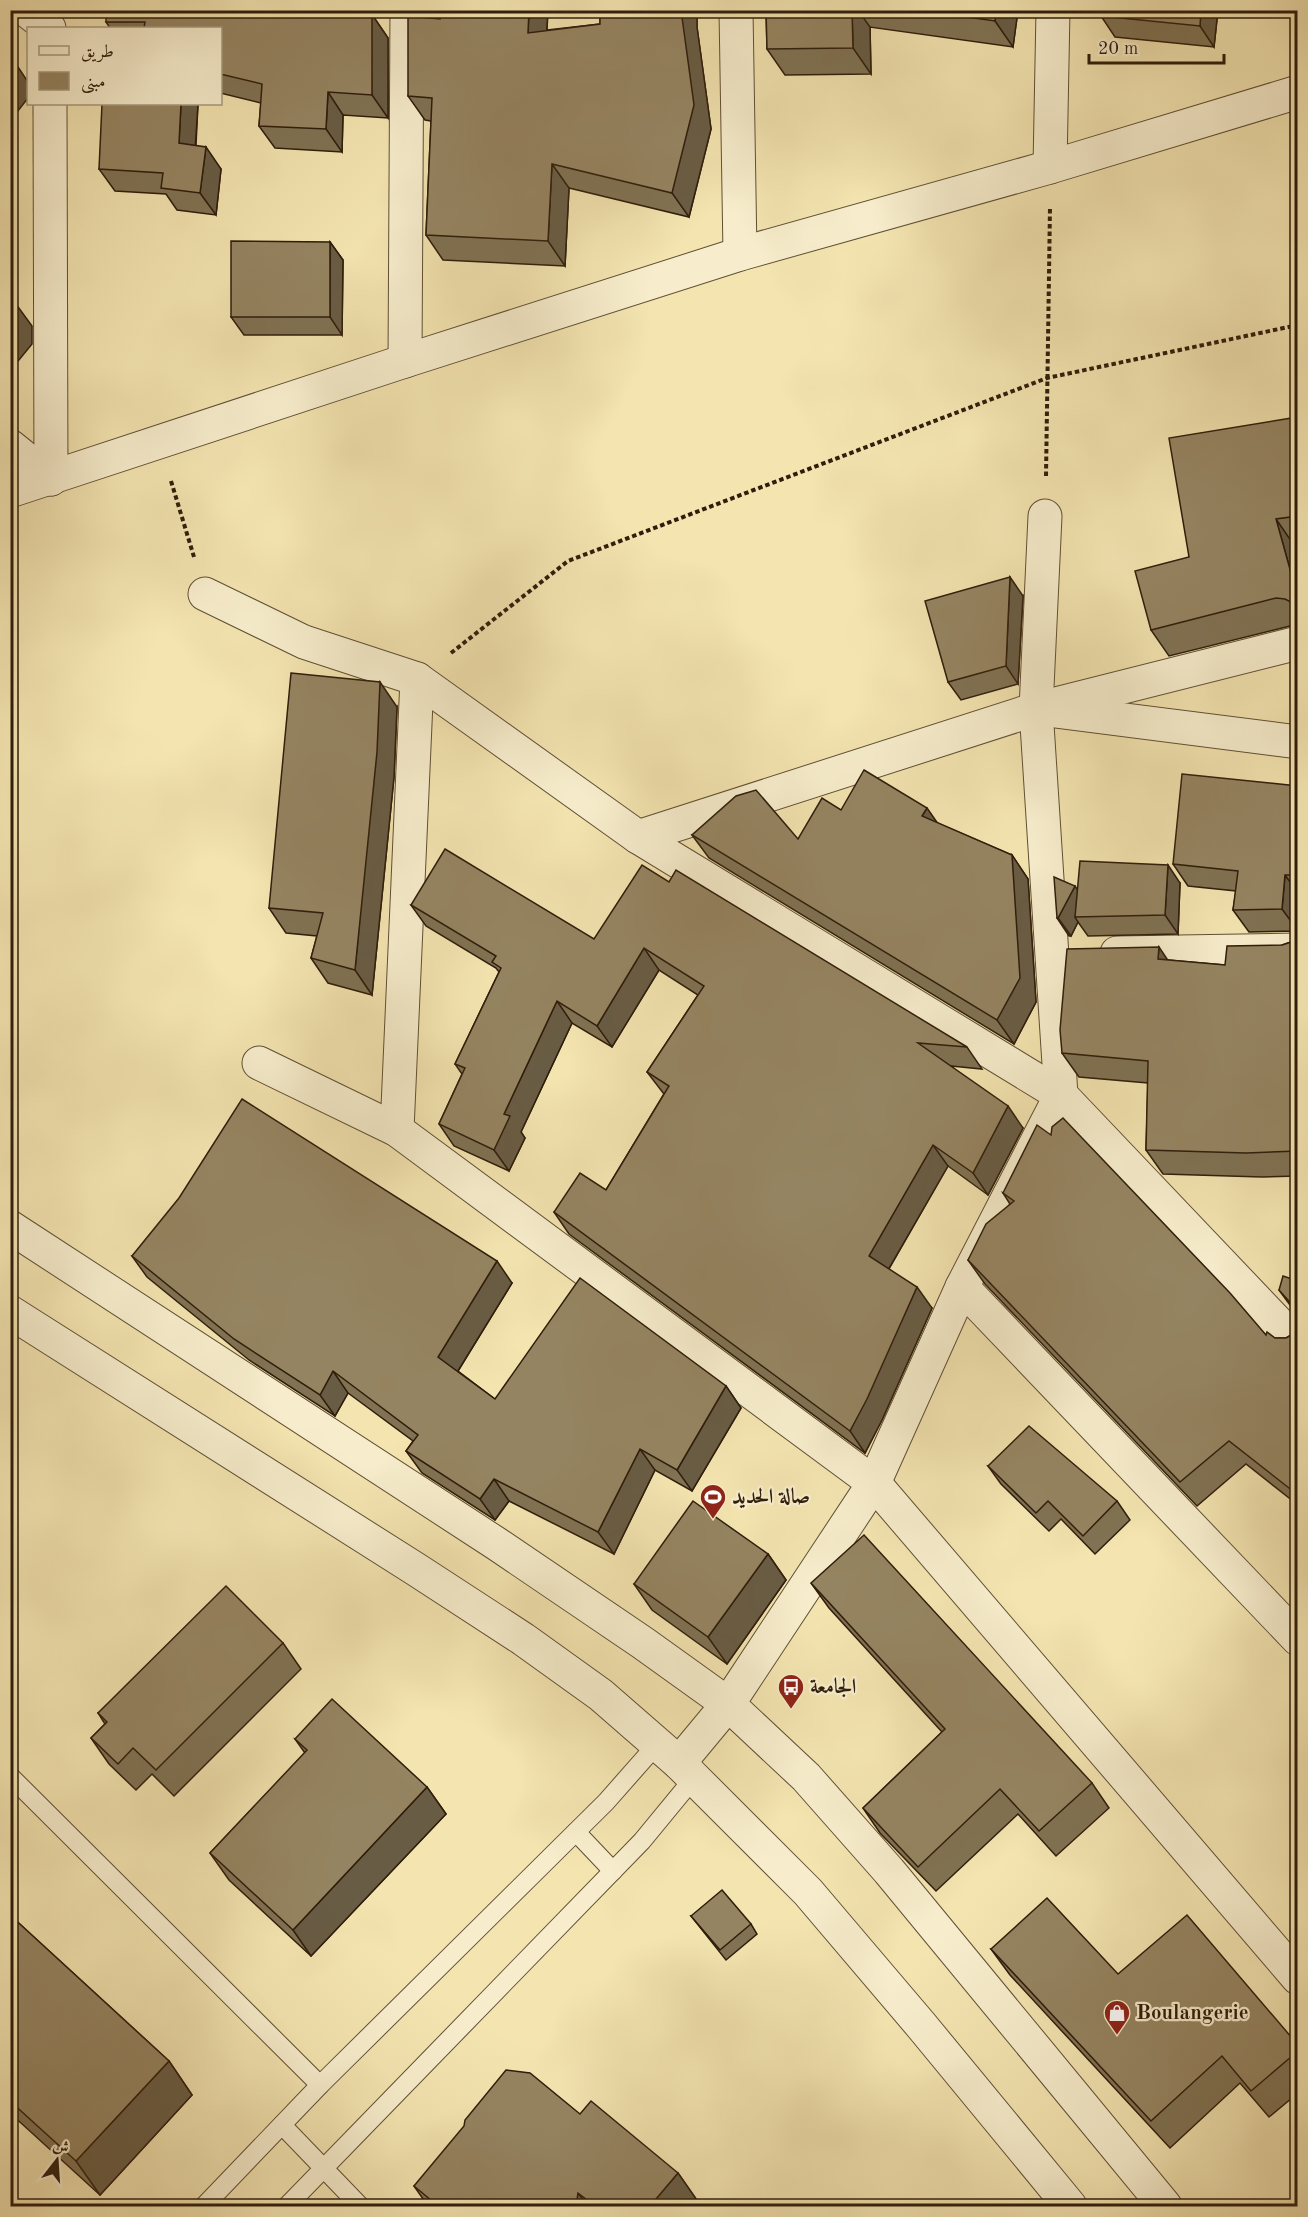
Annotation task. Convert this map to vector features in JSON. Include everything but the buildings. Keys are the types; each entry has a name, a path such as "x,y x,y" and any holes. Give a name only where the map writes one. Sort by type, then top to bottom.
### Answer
{"street":[{"path":"26,10 49,27"},
{"path":"50,27 51,10"},
{"path":"405,361 406,10"},
{"path":"736,10 740,254"},
{"path":"1050,167 1053,10"},
{"path":"10,491 740,254 1050,167 1298,92"},
{"path":"50,105 51,479"},
{"path":"10,446 51,479"},
{"path":"677,1761 728,1704 874,1484 962,1287 1061,1095 1036,709 1045,516"},
{"path":"205,594 304,642 417,679 638,837 1061,1095 1298,1344"},
{"path":"638,837 1036,709 1298,642"},
{"path":"397,1130 417,679"},
{"path":"1036,709 1298,742"},
{"path":"1052,955 1298,950"},
{"path":"258,1063 397,1130 874,1484 1298,1978"},
{"path":"10,1227 497,1544 728,1704 806,1777 889,1871 1165,2206"},
{"path":"962,1287 1298,1639"},
{"path":"10,1312 523,1639 602,1695 677,1761 808,1892 1070,2206"}],"lane":[{"path":"204,2206 320,2085 606,1802 677,1761"},
{"path":"287,2206 325,2170 642,1841 677,1761"},
{"path":"10,1776 320,2085"},
{"path":"576,1832 614,1871"},
{"path":"282,2125 360,2206"}],"path":[{"path":"1045,516 1050,167"},
{"path":"417,679 568,561 1047,378 1298,325"},
{"path":"160,443 205,594"}],"place":[{"name":"صالة الحديد","path":"713,1520"},
{"name":"الجامعة","path":"791,1710"},
{"name":"Boulangerie","path":"1117,2036"}]}
